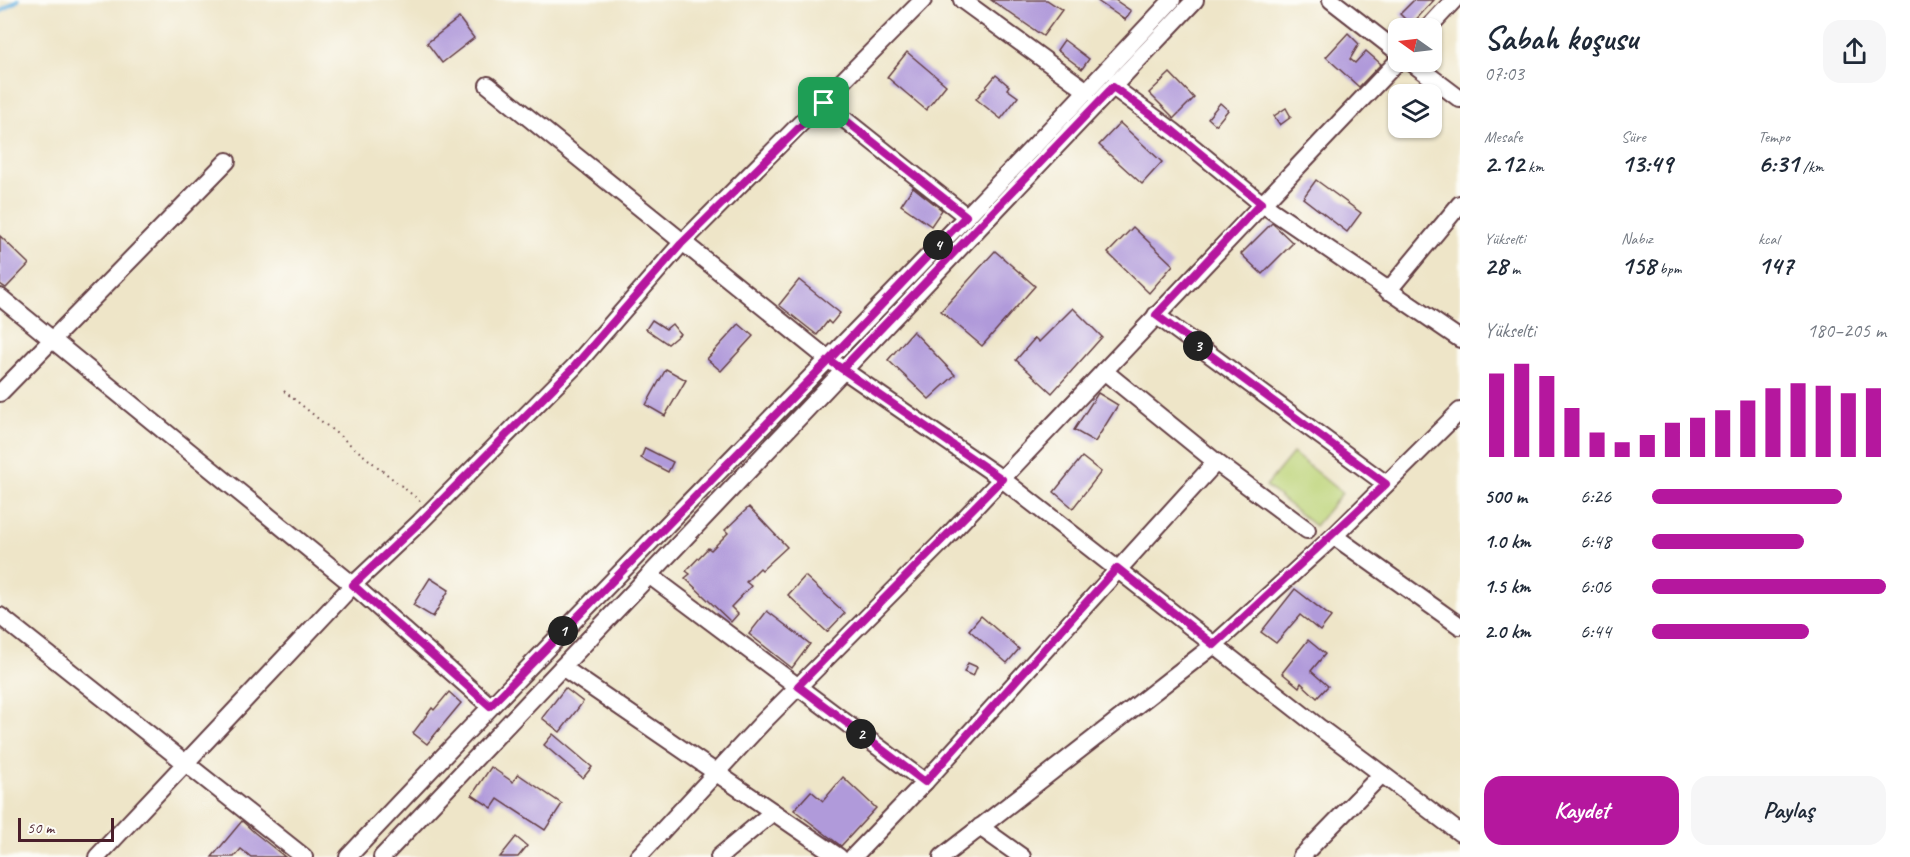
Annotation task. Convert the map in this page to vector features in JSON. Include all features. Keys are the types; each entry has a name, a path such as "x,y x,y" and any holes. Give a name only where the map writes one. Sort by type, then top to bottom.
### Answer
{"street":[{"path":"97,857 353,585 432,510 574,367 681,244 824,103 923,0"},
{"path":"962,0 1087,91"},
{"path":"382,857 649,574 966,216 1172,0"},
{"path":"348,857 490,706 1113,87 1195,0"},
{"path":"1331,0 1388,44"},
{"path":"1437,18 1454,0"},
{"path":"638,857 798,686 1002,479 1388,71"},
{"path":"1424,72 1460,99"},
{"path":"488,85 681,244 835,364 1002,479 1460,833"},
{"path":"1113,87 1173,131 1261,203 1460,339"},
{"path":"824,103 966,216"},
{"path":"0,393 227,161"},
{"path":"1388,291 1460,204"},
{"path":"0,297 353,585 490,706"},
{"path":"1156,315 1386,484"},
{"path":"1104,371 1216,462 1307,530"},
{"path":"942,857 1214,645 1334,536 1460,411"},
{"path":"853,857 925,782 1117,568 1216,462"},
{"path":"1334,536 1460,626"},
{"path":"649,574 925,782"},
{"path":"0,616 304,857"},
{"path":"562,667 839,857"},
{"path":"1301,857 1382,774"},
{"path":"719,857 773,812"},
{"path":"981,827 1022,857"}],"path":[{"path":"284,391 432,510"}],"green space":[{"path":"1293,453 1342,493 1315,526 1266,486"}],"building":[{"path":"991,0 1047,0 1062,10 1043,36"},
{"path":"1096,0 1115,0 1131,11 1125,20"},
{"path":"1414,0 1434,0 1417,18 1404,18 1400,14"},
{"path":"459,18 474,38 442,63 427,43"},
{"path":"1348,33 1359,44 1350,59 1355,63 1366,51 1381,64 1359,87 1326,57"},
{"path":"1064,40 1089,59 1082,69 1057,50"},
{"path":"907,52 946,85 926,110 887,77"},
{"path":"1170,73 1194,98 1174,118 1149,93"},
{"path":"996,75 1009,86 1007,89 1018,97 1001,119 976,99"},
{"path":"1220,103 1228,110 1216,125 1208,118"},
{"path":"1286,108 1291,117 1280,125 1274,116"},
{"path":"1120,123 1162,162 1142,184 1099,145"},
{"path":"1316,180 1361,213 1347,232 1303,198"},
{"path":"913,187 942,210 931,226 901,205"},
{"path":"1272,223 1293,243 1262,274 1241,254"},
{"path":"1133,227 1173,265 1149,293 1108,253"},
{"path":"0,236 29,264 6,288 0,284"},
{"path":"995,251 1035,286 982,346 941,311"},
{"path":"799,280 840,313 831,324 828,321 817,335 779,305"},
{"path":"1073,308 1102,337 1052,393 1016,360 1035,338 1039,342"},
{"path":"652,320 666,329 672,324 680,334 668,344 646,329"},
{"path":"739,324 753,336 721,371 707,359"},
{"path":"913,331 955,375 929,399 888,360"},
{"path":"666,369 686,380 665,416 646,405"},
{"path":"1098,393 1118,405 1095,442 1074,430"},
{"path":"645,448 673,462 668,472 641,458"},
{"path":"1082,457 1101,472 1073,508 1054,492"},
{"path":"749,507 787,547 746,582 751,586 731,607 738,614 731,622 685,578 690,574 686,571 708,548 711,550 728,533 725,530"},
{"path":"805,576 845,613 827,632 788,595"},
{"path":"430,578 449,590 433,617 413,605"},
{"path":"1295,589 1331,617 1320,631 1300,615 1276,643 1261,632"},
{"path":"767,611 810,644 792,668 749,634"},
{"path":"981,616 1019,649 1007,663 969,630"},
{"path":"1308,640 1325,654 1311,671 1328,686 1317,698 1301,683 1299,687 1282,673"},
{"path":"968,663 977,667 973,676 964,672"},
{"path":"565,688 583,702 560,732 542,718"},
{"path":"449,692 461,703 427,744 413,733 432,708 434,710"},
{"path":"553,734 592,767 583,778 544,745"},
{"path":"491,767 513,782 518,774 562,804 545,830 498,799 492,808 472,795"},
{"path":"843,777 876,808 841,846 794,810 811,791 823,801"},
{"path":"242,821 285,857 251,857 241,849 234,857 212,857"},
{"path":"516,837 527,846 518,857 500,857"}],"waterway":[{"path":"0,12 18,0"}],"route":[{"path":"824,103 681,244 574,367 420,522 353,585 490,706 829,360 1002,479 798,686 925,782 1117,568 1214,645 1334,536 1386,484 1156,315 1261,203 1173,131 1113,87 874,337 842,369 829,360 966,216 824,103"}]}
